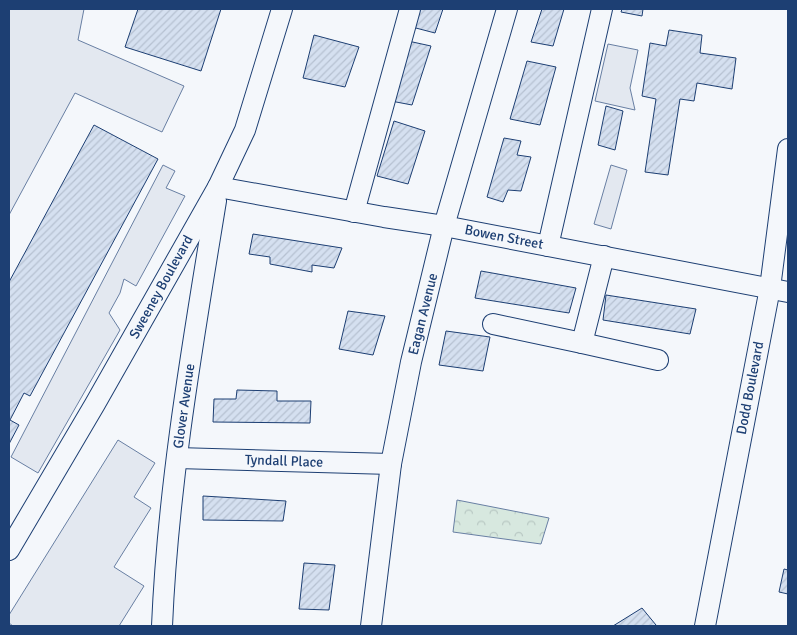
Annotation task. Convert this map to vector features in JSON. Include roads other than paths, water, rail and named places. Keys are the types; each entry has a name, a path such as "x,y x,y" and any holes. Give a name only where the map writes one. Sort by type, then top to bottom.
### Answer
{"street":[{"name":"Sweeney Boulevard","path":"9,550 95,404 218,187 245,130 282,9"},
{"path":"354,212 410,9"},
{"name":"Eagan Avenue","path":"371,626 391,464 411,362 444,226 508,9"},
{"path":"548,246 602,9"},
{"name":"Dodd Boulevard","path":"705,626 779,290 788,149"},
{"name":"Bowen Street","path":"218,187 354,212 444,226 779,290"},
{"name":"Glover Avenue","path":"162,626 164,585 177,458 196,322 218,187"},
{"path":"582,343 604,256"},
{"path":"493,324 658,360"},
{"name":"Tyndall Place","path":"177,458 391,464"}]}
